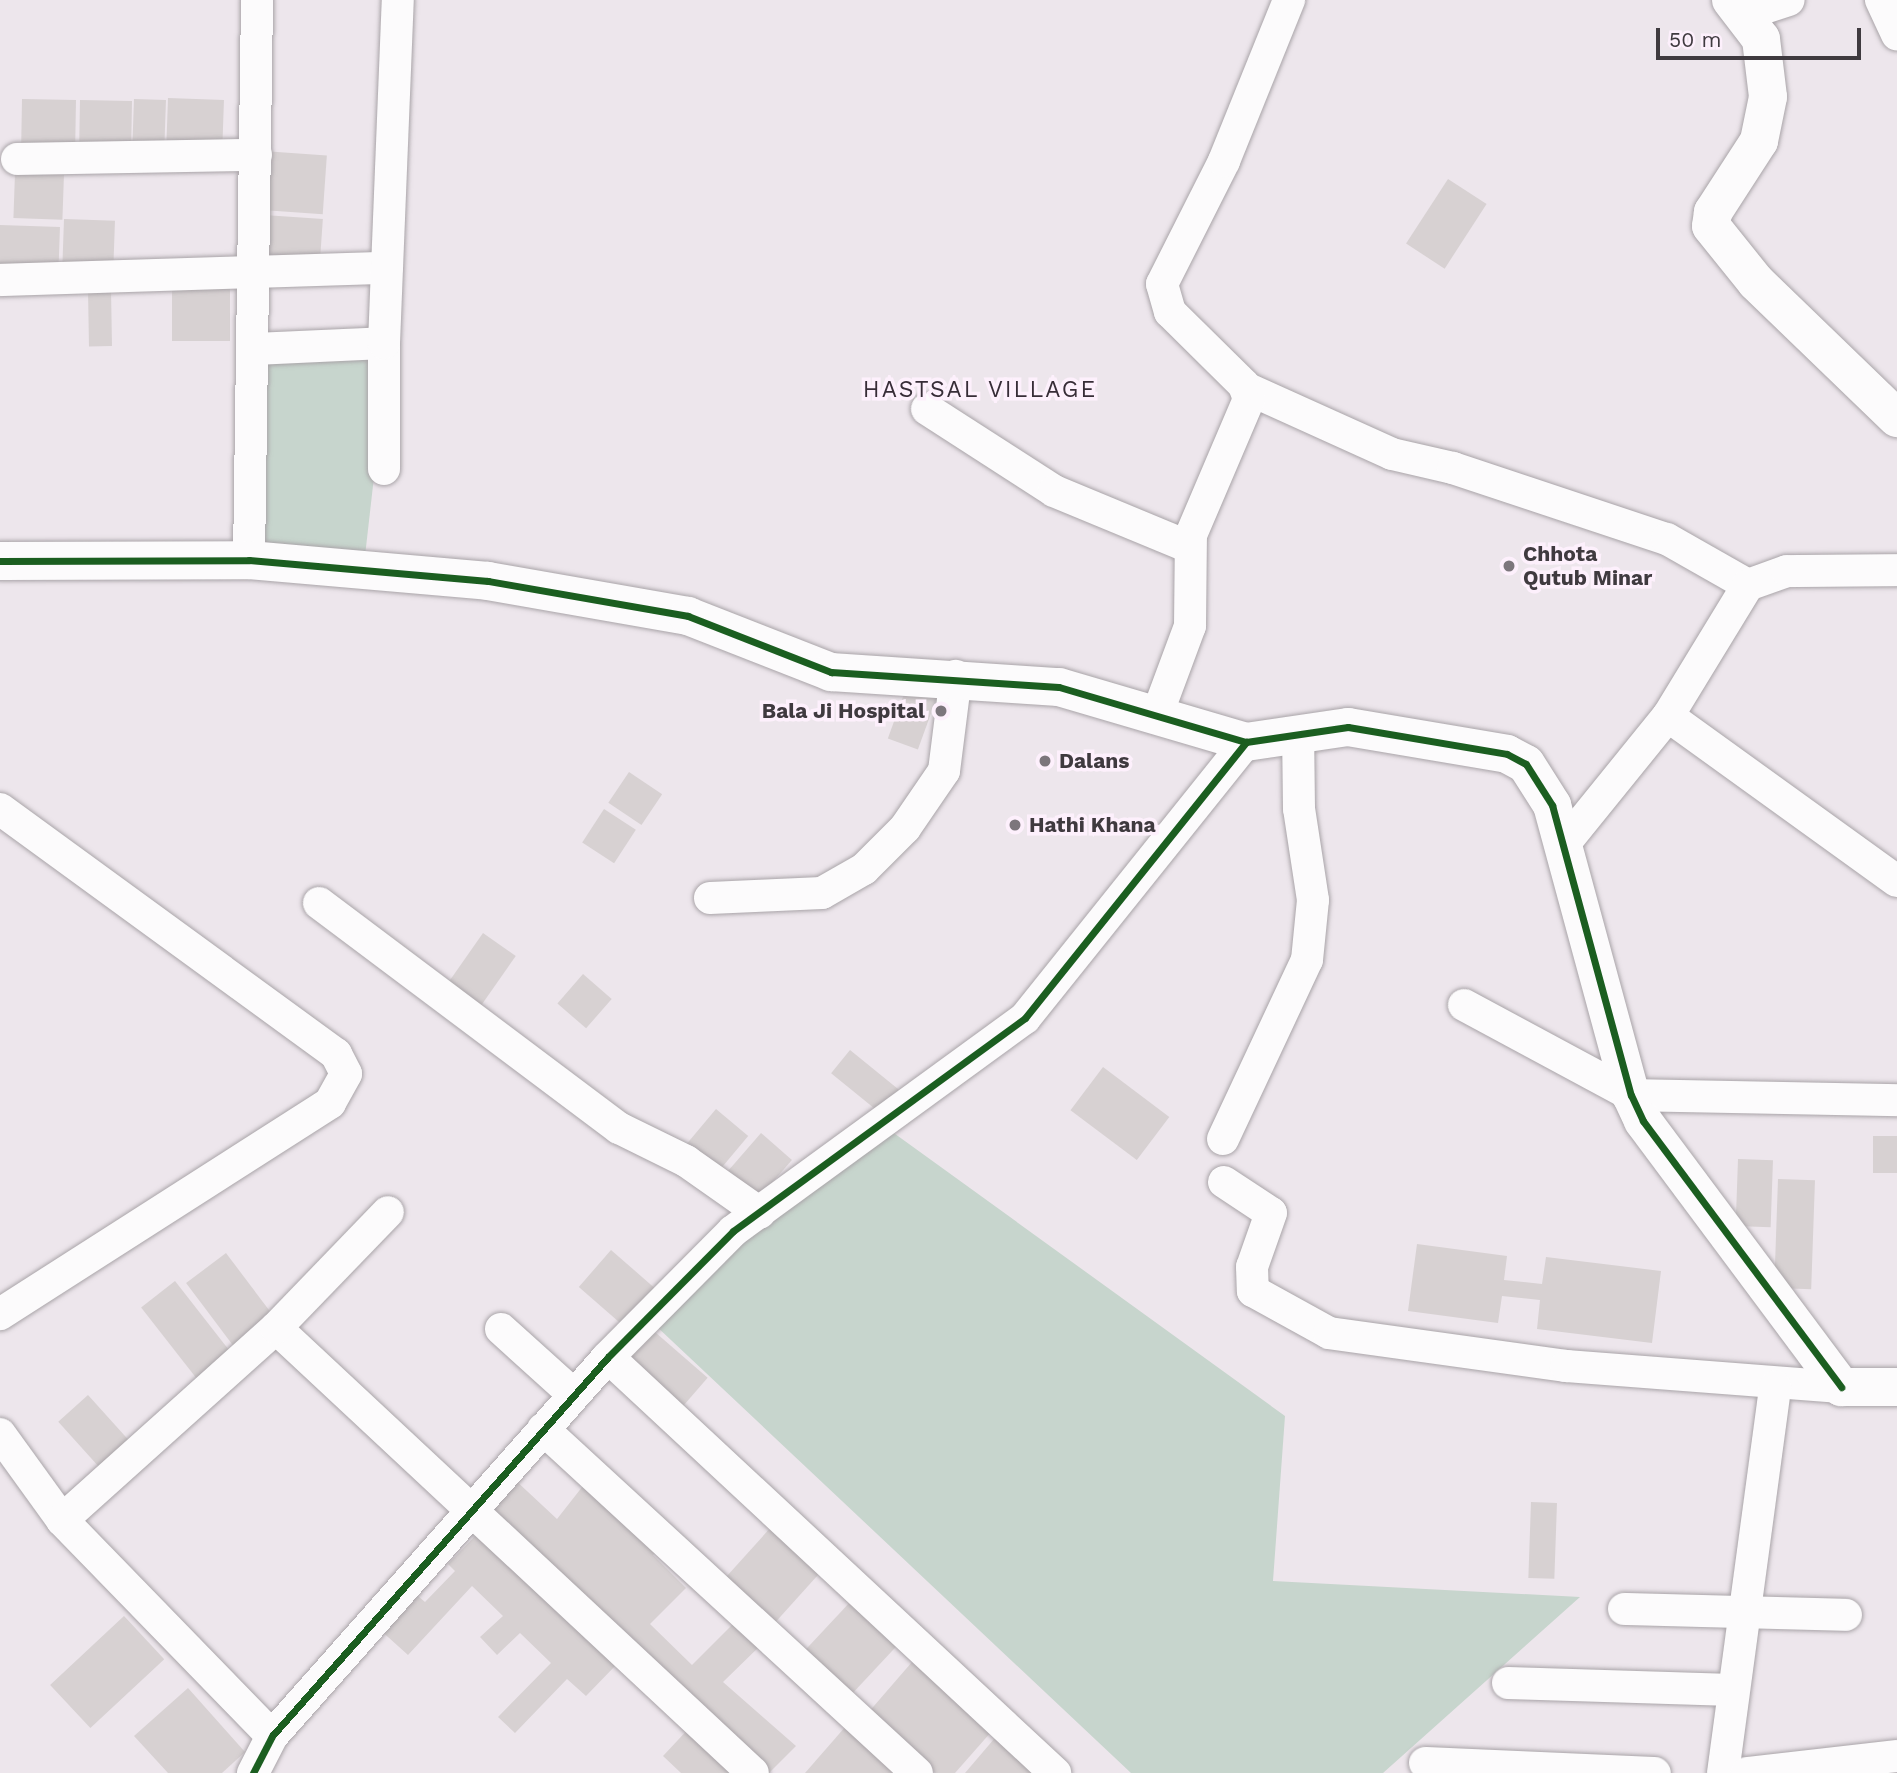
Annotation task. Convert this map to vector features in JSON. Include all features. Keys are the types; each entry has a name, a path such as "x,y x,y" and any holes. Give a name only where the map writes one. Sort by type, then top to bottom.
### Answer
{"street":[{"path":"249,560 257,0"},
{"path":"384,469 384,343 398,0"},
{"path":"1289,0 1229,149 1162,284 1170,312 1246,388 1392,454 1453,468 1667,539 1748,585"},
{"path":"1881,0 1897,35"},
{"path":"1754,2 1768,97 1759,141 1713,212 1711,226 1756,282 1897,418"},
{"path":"16,159 256,155"},
{"path":"0,280 387,268"},
{"path":"254,349 384,343"},
{"path":"1158,712 1190,626 1189,547 1248,405 1246,388"},
{"path":"928,409 1054,491 1189,547"},
{"path":"0,561 249,560 488,581 621,602 688,616 812,668 956,676 1059,687 1158,712 1245,743 1298,732 1377,729 1507,754 1542,783 1565,843 1631,1095 1841,1387"},
{"path":"1565,843 1668,716 1748,585 1787,571 1897,570"},
{"path":"710,898 822,893 864,869 905,828 944,771 956,676"},
{"path":"1668,716 1897,881"},
{"path":"1223,1139 1307,960 1313,900 1299,808 1298,732"},
{"path":"253,1773 272,1737 471,1507 703,1258 1025,1018 1245,743"},
{"path":"0,810 336,1054 346,1074 330,1103 0,1314"},
{"path":"319,903 608,1121 686,1161 760,1213"},
{"path":"1464,1005 1631,1095 1897,1100"},
{"path":"1224,1182 1271,1213 1250,1277 1253,1291 1329,1333 1566,1367 1775,1385 1897,1387"},
{"path":"62,1520 276,1328 388,1212"},
{"path":"276,1328 471,1507 753,1773"},
{"path":"501,1329 574,1395"},
{"path":"608,1357 1055,1773"},
{"path":"1723,1773 1732,1690 1746,1613 1775,1385"},
{"path":"543,1429 917,1773"},
{"path":"0,1434 62,1520 272,1737"},
{"path":"1624,1609 1846,1615"},
{"path":"1508,1683 1732,1690"},
{"path":"1747,1773 1897,1756"},
{"path":"1425,1763 1654,1773"}],"shaded area":[{"path":"261,352 379,352 380,424 365,556 252,553"},
{"path":"891,1131 1285,1416 1273,1581 1580,1597 1383,1773 1131,1773 655,1325 721,1245"}],"building":[{"path":"168,98 224,100 222,150 166,148"},
{"path":"22,99 76,100 75,148 21,147"},
{"path":"134,99 166,100 164,145 132,144"},
{"path":"80,100 132,101 131,146 79,145"},
{"path":"263,151 327,155 323,214 259,210"},
{"path":"15,173 64,175 62,220 13,218"},
{"path":"1448,179 1487,204 1445,269 1406,244"},
{"path":"264,215 323,219 319,270 260,266"},
{"path":"64,219 115,221 113,275 62,273"},
{"path":"0,225 60,227 58,274 0,272"},
{"path":"172,287 230,287 230,341 172,341"},
{"path":"88,289 111,289 112,346 89,346"},
{"path":"908,683 938,694 918,749 888,738"},
{"path":"629,772 662,794 641,825 608,803"},
{"path":"604,809 636,830 614,863 582,843"},
{"path":"483,933 516,956 481,1006 448,983"},
{"path":"583,974 612,999 586,1028 557,1003"},
{"path":"850,1050 899,1090 880,1113 831,1073"},
{"path":"1103,1067 1169,1117 1137,1160 1071,1110"},
{"path":"716,1109 748,1136 719,1171 686,1144"},
{"path":"761,1133 792,1160 759,1198 728,1171"},
{"path":"1873,1136 1897,1136 1897,1173 1873,1173"},
{"path":"1738,1159 1773,1160 1771,1227 1736,1226"},
{"path":"1778,1179 1815,1180 1811,1289 1774,1288"},
{"path":"1417,1244 1507,1256 1504,1280 1542,1284 1546,1257 1661,1271 1652,1343 1537,1329 1540,1300 1502,1296 1498,1323 1408,1311"},
{"path":"611,1250 654,1287 622,1324 579,1287"},
{"path":"226,1253 277,1320 237,1350 186,1283"},
{"path":"175,1281 237,1360 203,1386 141,1307"},
{"path":"648,1326 708,1378 682,1407 622,1355"},
{"path":"88,1395 130,1442 100,1469 58,1422"},
{"path":"590,1477 662,1546 653,1555 686,1588 650,1624 692,1665 739,1618 763,1643 723,1682 796,1746 769,1773 482,1511 513,1478 557,1519"},
{"path":"1531,1502 1557,1503 1554,1579 1528,1578"},
{"path":"772,1526 822,1571 776,1622 726,1577"},
{"path":"479,1532 617,1664 586,1696 567,1679 515,1733 498,1717 551,1663 520,1633 497,1655 480,1637 503,1616 472,1586 408,1655 378,1628 412,1591 425,1602 455,1571 448,1564"},
{"path":"852,1600 899,1644 848,1698 801,1655"},
{"path":"124,1616 164,1659 90,1728 50,1685"},
{"path":"912,1662 992,1731 955,1773 935,1773 867,1714"},
{"path":"188,1688 245,1752 222,1773 168,1773 134,1736"},
{"path":"692,1725 742,1773 681,1773 663,1756"},
{"path":"846,1726 896,1769 893,1773 805,1773"},
{"path":"1000,1732 1049,1773 965,1773"}],"cycle path":[{"path":"0,561 249,560 488,581 688,616 831,672 1059,687 1246,742 1348,727 1507,754 1526,764 1552,805 1631,1095 1643,1121 1841,1387"},
{"path":"253,1773 272,1736 608,1357 733,1231 1025,1018 1246,742"}],"place":[{"name":"Chhota Qutub Minar","path":"1509,566"},
{"name":"Bala Ji Hospital","path":"941,711"},
{"name":"Dalans","path":"1045,761"},
{"name":"Hathi Khana","path":"1015,825"}],"district":[{"name":"HASTSAL VILLAGE","path":"980,390"}]}
